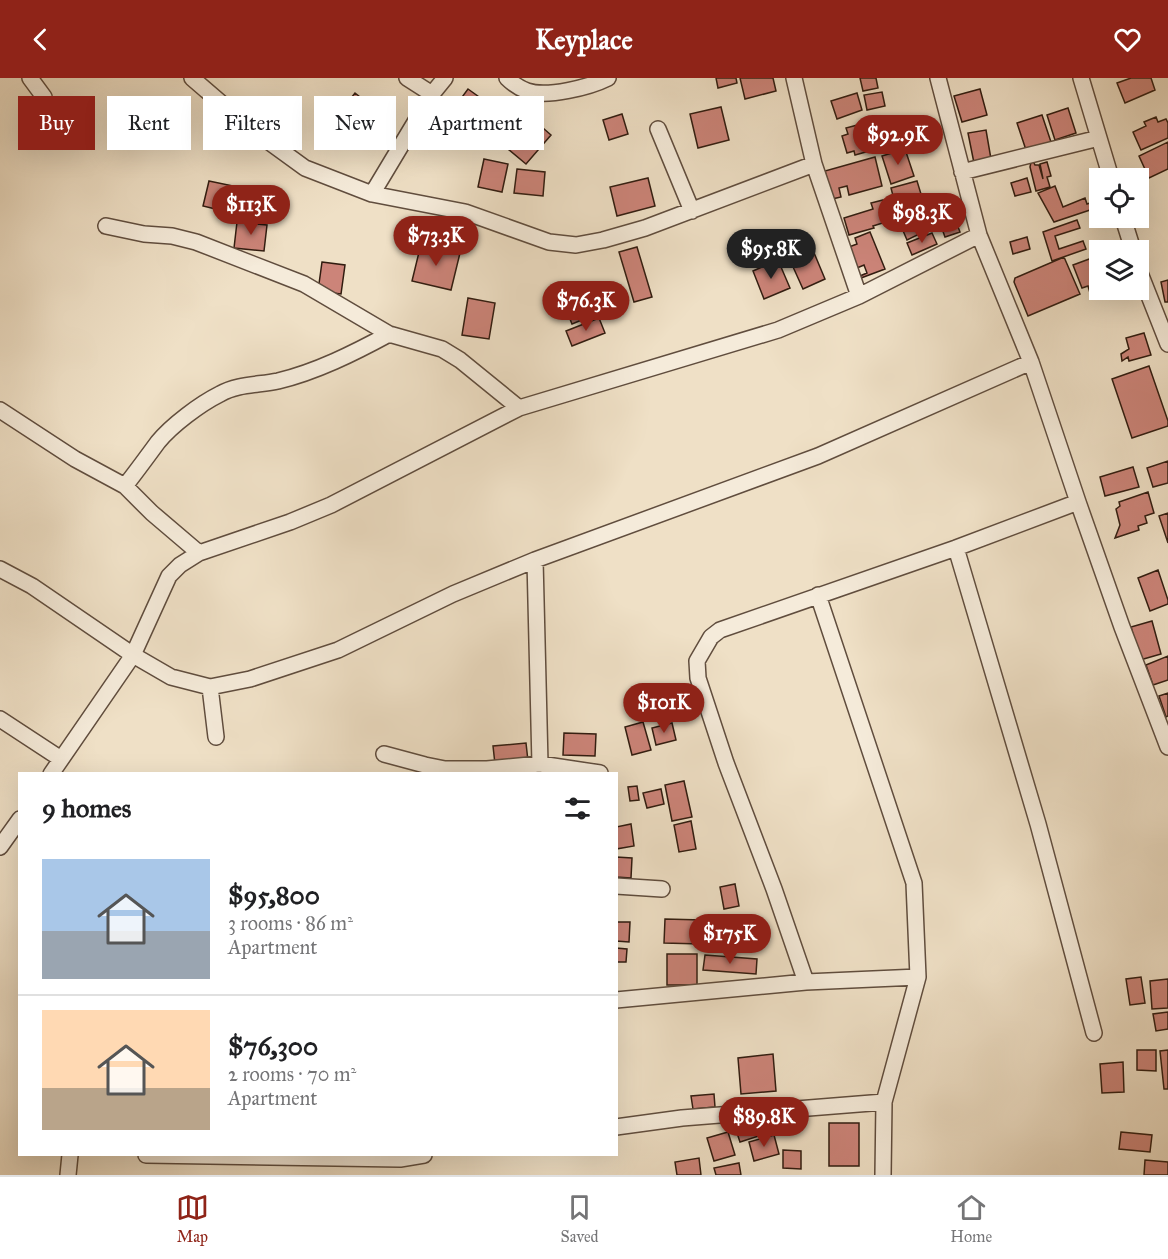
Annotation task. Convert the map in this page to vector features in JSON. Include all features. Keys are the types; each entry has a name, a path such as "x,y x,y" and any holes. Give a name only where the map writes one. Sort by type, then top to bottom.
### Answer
{"street":[{"path":"30,78 43,96"},
{"path":"192,78 250,128 305,168 372,194 465,212 549,242 576,245 645,228 814,164"},
{"path":"407,78 432,94"},
{"path":"372,194 432,94 445,78"},
{"path":"507,78 527,91 536,93 584,88 608,78"},
{"path":"794,78 814,164 859,296"},
{"path":"938,78 979,235 1031,362 1122,627 1165,729 1168,747"},
{"path":"1081,78 1108,168"},
{"path":"658,129 692,211"},
{"path":"962,172 1099,138"},
{"path":"106,226 196,242 304,284 388,334 442,349 460,360 519,408"},
{"path":"52,772 133,655 169,576 180,565 199,553 290,522 331,505 519,408 778,330 859,296 979,235"},
{"path":"1149,296 1168,344"},
{"path":"125,486 159,441 174,426 220,393 279,380 319,367 363,348 388,334"},
{"path":"0,569 32,586 133,655 175,679 210,687 250,679 338,650 453,594 534,560 818,456 1031,362"},
{"path":"0,410 75,459 125,486 152,513 199,553"},
{"path":"806,982 720,746 698,678 697,661 711,637 720,630 956,548 1078,502"},
{"path":"956,548 1038,824 1094,1033"},
{"path":"534,560 540,764"},
{"path":"818,595 912,876 915,895 918,977 884,1101 883,1175"},
{"path":"210,687 216,737"},
{"path":"0,719 61,759"},
{"path":"384,754 445,769 487,769 540,764 593,772"},
{"path":"0,847 18,822"},
{"path":"618,886 662,889"},
{"path":"618,1000 806,982 918,977"},
{"path":"618,1128 682,1118 884,1101"},
{"path":"68,1175 70,1156"},
{"path":"272,1156 399,1157"}],"building":[{"path":"716,78 736,78 737,83 718,88"},
{"path":"740,78 773,78 776,91 745,99"},
{"path":"860,78 876,78 878,88 863,91"},
{"path":"1131,78 1151,78 1155,90 1125,103 1117,83"},
{"path":"468,89 478,96 463,96"},
{"path":"980,89 987,115 962,122 954,96"},
{"path":"882,92 885,106 867,110 864,95"},
{"path":"857,93 862,110 837,119 831,101"},
{"path":"721,107 729,140 698,148 690,114"},
{"path":"1068,108 1076,133 1055,140 1047,115"},
{"path":"622,114 628,134 609,140 603,120"},
{"path":"1042,115 1051,142 1026,150 1017,123"},
{"path":"896,116 900,140 877,146 872,122"},
{"path":"1156,117 1158,122 1166,119 1168,138 1141,150 1133,132 1146,126 1144,122"},
{"path":"865,123 873,150 855,155 854,151 847,153 842,136 848,134 846,128"},
{"path":"544,129 551,135 544,143"},
{"path":"986,130 991,159 974,163 968,133"},
{"path":"1168,142 1168,169 1149,178 1149,168 1144,168 1139,156"},
{"path":"905,149 914,176 891,184 882,156"},
{"path":"509,150 538,150 526,164"},
{"path":"875,157 882,186 849,195 847,186 839,188 841,197 832,199 825,171"},
{"path":"484,159 508,164 502,192 478,187"},
{"path":"1033,161 1035,165 1039,165 1043,179 1040,164 1047,162 1051,176 1047,177 1050,187 1036,191 1030,167"},
{"path":"517,169 545,172 543,196 514,193"},
{"path":"648,178 655,206 617,216 610,187"},
{"path":"1027,178 1031,192 1015,196 1011,183"},
{"path":"209,181 238,187 232,213 203,206"},
{"path":"917,181 921,194 919,195 921,206 917,207 919,213 899,219 891,188"},
{"path":"1055,186 1063,207 1085,198 1087,204 1089,203 1089,210 1054,222 1038,193"},
{"path":"883,200 886,211 889,211 893,222 889,221 849,235 844,218 873,209 871,203"},
{"path":"950,206 960,232 945,237 936,212"},
{"path":"932,212 938,225 907,240 901,226"},
{"path":"1077,220 1080,228 1055,236 1059,249 1083,241 1086,249 1052,261 1043,232"},
{"path":"237,222 267,225 264,251 234,248"},
{"path":"870,232 885,269 861,278 860,276 867,273 864,265 857,268 849,247 857,244 855,238"},
{"path":"932,233 937,244 912,255 907,243"},
{"path":"1027,237 1030,249 1013,254 1010,242"},
{"path":"421,244 460,253 451,290 412,281"},
{"path":"637,247 652,297 634,302 619,252"},
{"path":"812,248 825,279 803,289 789,258"},
{"path":"1064,257 1080,294 1028,316 1014,282 1015,278"},
{"path":"1089,259 1089,290 1088,286 1082,288 1073,265"},
{"path":"778,260 790,288 764,299 753,271"},
{"path":"322,262 345,265 341,294 318,291"},
{"path":"1168,280 1168,302 1165,302 1161,282"},
{"path":"589,282 601,312 572,324 560,294"},
{"path":"468,298 495,303 489,339 462,335"},
{"path":"599,318 605,333 572,346 566,331"},
{"path":"1144,333 1151,355 1129,361 1128,357 1122,361 1121,354 1129,349 1126,338"},
{"path":"1149,366 1168,426 1132,438 1112,379"},
{"path":"1168,461 1168,483 1153,487 1147,468"},
{"path":"1133,467 1139,487 1105,496 1100,477"},
{"path":"1148,492 1154,513 1145,516 1147,523 1138,526 1139,530 1115,538 1120,525 1116,509 1120,506 1119,502"},
{"path":"1168,513 1168,543 1159,516"},
{"path":"1158,570 1168,604 1150,611 1138,578"},
{"path":"1152,621 1161,654 1140,660 1131,627"},
{"path":"1168,656 1168,680 1153,685 1146,665"},
{"path":"1168,693 1168,716 1166,717 1159,696"},
{"path":"643,722 651,750 632,755 625,727"},
{"path":"672,723 676,740 656,745 652,728"},
{"path":"564,733 596,734 595,756 563,755"},
{"path":"526,743 528,761 495,764 493,746"},
{"path":"684,781 692,817 672,821 665,785"},
{"path":"637,786 639,800 630,801 628,787"},
{"path":"661,789 664,804 647,808 643,793"},
{"path":"691,821 696,849 679,852 674,825"},
{"path":"631,824 634,846 618,849 618,827"},
{"path":"618,857 632,858 631,878 618,877"},
{"path":"735,884 739,906 724,909 720,887"},
{"path":"665,919 702,920 701,944 664,943"},
{"path":"618,922 630,922 629,942 618,941"},
{"path":"618,948 627,949 626,962 618,962"},
{"path":"667,954 697,954 697,985 667,985"},
{"path":"705,955 757,959 756,974 703,970"},
{"path":"1141,977 1145,1003 1130,1005 1126,979"},
{"path":"1168,979 1168,1008 1152,1009 1150,981"},
{"path":"1168,1012 1168,1029 1156,1031 1153,1014"},
{"path":"1137,1050 1156,1050 1156,1071 1137,1070"},
{"path":"1168,1050 1168,1089 1164,1089 1160,1051"},
{"path":"773,1054 776,1091 741,1094 738,1058"},
{"path":"1123,1062 1124,1092 1102,1093 1100,1064"},
{"path":"714,1094 715,1107 693,1109 691,1096"},
{"path":"770,1119 774,1131 740,1142 736,1130"},
{"path":"829,1123 859,1123 859,1166 829,1166"},
{"path":"728,1132 735,1155 714,1161 707,1138"},
{"path":"1121,1132 1152,1135 1150,1152 1119,1149"},
{"path":"774,1135 779,1154 754,1161 749,1142"},
{"path":"783,1150 801,1151 801,1169 783,1168"},
{"path":"699,1158 701,1175 677,1175 675,1162"},
{"path":"1145,1160 1168,1162 1168,1175 1144,1175"},
{"path":"739,1163 741,1175 716,1175 714,1168"}]}
